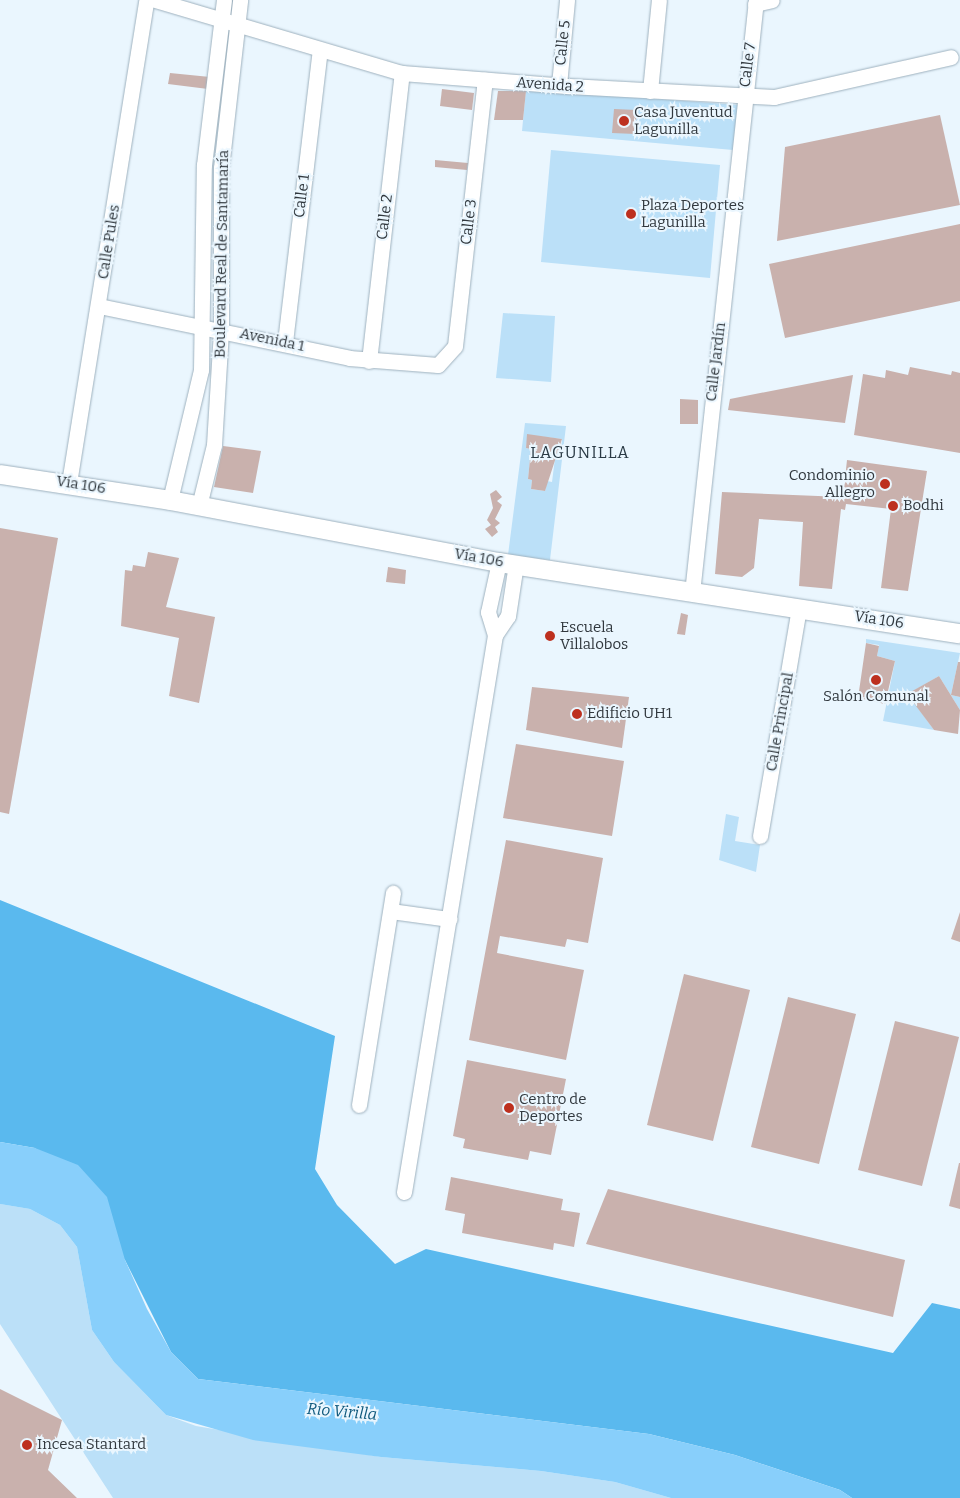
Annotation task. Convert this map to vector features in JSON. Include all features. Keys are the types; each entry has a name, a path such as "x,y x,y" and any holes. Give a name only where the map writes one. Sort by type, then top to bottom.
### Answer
{"main road":[{"name":"Vía 106","path":"0,474 70,483 170,500 508,563 960,633"}],"street":[{"name":"Calle Pules","path":"70,483 146,0"},
{"name":"Avenida 2","path":"155,0 222,18 320,50 402,73 486,80 774,97 951,57"},
{"name":"Boulevard Real de Santamaría","path":"170,500 196,396 202,326 204,165 224,0"},
{"name":"Boulevard Real de Santamaría","path":"199,506 214,445 221,329 221,168 239,25 240,0"},
{"name":"Calle 5","path":"558,85 567,0"},
{"path":"650,91 659,0"},
{"path":"756,2 772,0"},
{"name":"Calle 7","path":"740,130 756,2"},
{"name":"Calle 1","path":"285,342 320,50"},
{"name":"Calle 2","path":"369,361 402,73"},
{"name":"Calle 3","path":"444,361 455,346 486,80"},
{"name":"Calle Jardín","path":"692,593 740,130"},
{"name":"Avenida 1","path":"99,306 285,342 369,361 430,366 444,361"},
{"path":"404,1192 495,635 508,616 508,563"},
{"name":"Calle Principal","path":"760,836 799,608"},
{"path":"359,1105 394,893"},
{"path":"391,911 449,919"}],"shaded area":[{"path":"526,89 738,105 733,150 522,131"},
{"name":"Plaza Deportes Lagunilla","path":"551,150 720,165 710,278 541,262"},
{"path":"503,313 555,316 551,382 496,378"},
{"path":"525,423 566,426 550,560 508,555","holes":["528,435 562,439 561,451 556,450 552,482 547,481 545,491 531,489 532,480 528,479 531,449 526,448"]},
{"path":"866,639 960,653 951,695 960,697 960,710 939,676 908,694 934,730 883,721 895,661 877,656 879,645 866,643"},
{"path":"726,814 739,817 735,841 760,845 756,872 719,860"},
{"path":"0,900 335,1036 315,1169 337,1205 395,1264 426,1249 893,1353 932,1303 960,1309 960,1498 852,1498 840,1490 735,1455 649,1434 198,1379 171,1352 125,1260 35,1148 0,1142"},
{"path":"0,1204 30,1209 60,1225 77,1247 92,1330 114,1362 166,1415 196,1426 381,1457 541,1471 615,1482 671,1498 113,1498 0,1324"}],"water":[{"name":"Río Virilla","path":"0,1142 35,1148 78,1165 107,1197 125,1260 147,1309 171,1352 198,1379 649,1434 735,1455 840,1490 852,1498 671,1498 615,1482 541,1471 381,1457 253,1440 166,1415 114,1362 92,1330 77,1247 60,1225 30,1209 0,1204"}],"building":[{"path":"170,73 210,77 208,89 168,84"},
{"path":"442,89 474,93 472,110 440,106"},
{"path":"498,91 526,91 523,120 494,120"},
{"name":"Casa Juventud Lagunilla","path":"614,109 637,110 635,134 612,133"},
{"path":"940,115 960,205 777,241 785,147"},
{"path":"435,160 468,163 467,170 435,167"},
{"path":"960,224 960,301 785,338 769,264"},
{"path":"910,367 951,375 952,371 960,373 960,453 854,435 863,374 885,378 886,370 908,375"},
{"path":"853,375 845,423 728,410 730,399"},
{"path":"680,399 698,400 698,424 680,424"},
{"path":"527,434 562,439 545,491 531,489 532,480 528,479 531,449 526,448"},
{"path":"223,446 261,451 253,493 214,487"},
{"path":"847,460 927,471 908,591 881,588 891,509 846,504 845,510 841,509 832,589 799,586 803,522 759,519 754,568 742,577 715,574 722,492 843,497"},
{"path":"496,490 502,497 497,501 502,505 495,519 500,523 495,527 498,532 492,537 485,529 491,525 487,520 493,508 490,494"},
{"path":"0,528 58,538 9,814 0,812"},
{"path":"148,552 179,558 166,607 215,617 199,703 169,696 179,638 121,626 125,570 132,571 133,565 145,567"},
{"path":"388,567 406,570 405,584 386,582"},
{"path":"681,613 688,615 685,635 677,634"},
{"name":"Salón Comunal","path":"866,643 879,646 877,656 895,661 885,704 858,698"},
{"path":"958,662 960,662 960,697 951,695"},
{"path":"939,676 960,710 958,734 934,730 907,694"},
{"name":"Edificio UH1","path":"532,687 629,697 622,748 526,730"},
{"path":"516,744 624,761 612,836 503,818"},
{"path":"506,840 603,858 588,943 567,939 565,947 500,936 497,953 584,970 566,1060 469,1040"},
{"path":"960,912 960,942 951,939"},
{"path":"684,974 750,990 713,1141 647,1125"},
{"path":"788,997 856,1014 819,1164 751,1147"},
{"path":"895,1021 959,1037 922,1186 858,1170"},
{"name":"Centro de Deportes","path":"467,1060 566,1079 551,1155 530,1151 528,1160 463,1148 465,1139 453,1136"},
{"path":"960,1163 960,1209 949,1206"},
{"path":"451,1177 563,1199 561,1210 580,1213 574,1247 554,1243 553,1250 462,1233 465,1214 445,1210"},
{"path":"608,1189 905,1260 893,1317 586,1244"},
{"name":"Incesa Stantard","path":"0,1389 62,1420 48,1470 77,1498 0,1498"}],"place":[{"name":"Casa Juventud Lagunilla","path":"624,121"},
{"name":"Plaza Deportes Lagunilla","path":"631,214"},
{"name":"Condominio Allegro","path":"885,484"},
{"name":"Bodhi","path":"893,506"},
{"name":"Escuela Villalobos","path":"550,636"},
{"name":"Salón Comunal","path":"876,680"},
{"name":"Edificio UH1","path":"577,714"},
{"name":"Centro de Deportes","path":"509,1108"},
{"name":"Incesa Stantard","path":"27,1445"}],"district":[{"name":"LAGUNILLA","path":"580,453"}]}
